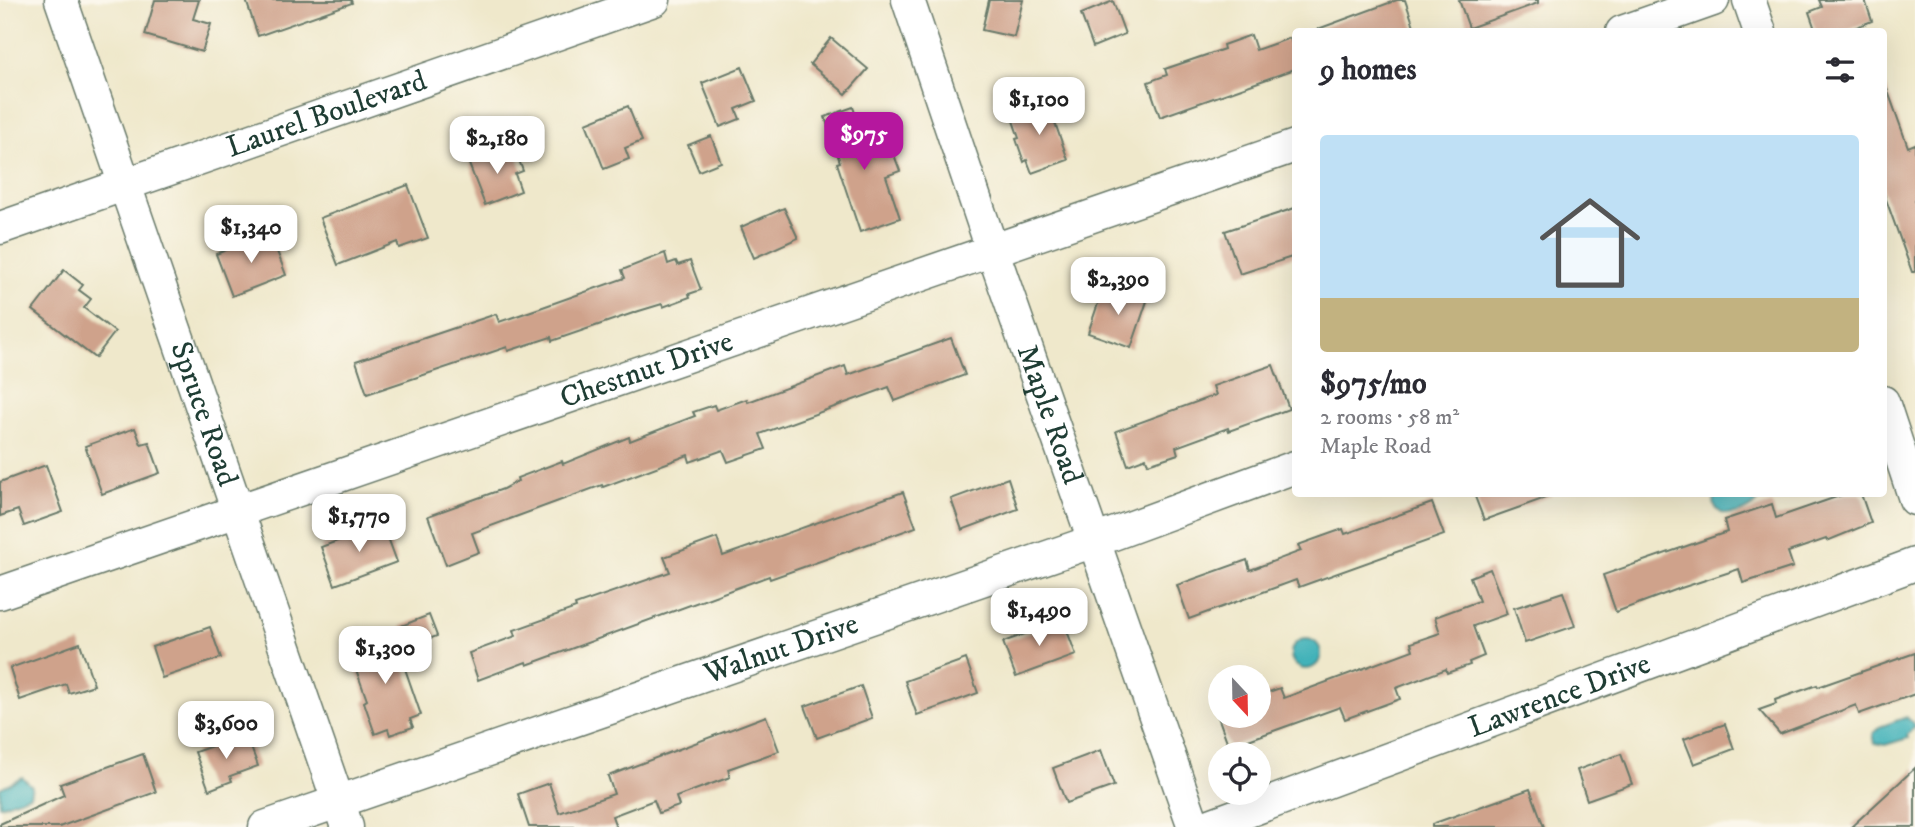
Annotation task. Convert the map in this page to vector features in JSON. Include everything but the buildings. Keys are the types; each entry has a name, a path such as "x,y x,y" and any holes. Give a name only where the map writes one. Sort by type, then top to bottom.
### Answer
{"street":[{"name":"Spruce Road","path":"61,0 343,815"},
{"name":"Laurel Boulevard","path":"0,228 654,0"},
{"name":"Maple Road","path":"908,0 1194,827"},
{"path":"1633,28 1713,0"},
{"path":"1749,0 1759,28"},
{"name":"Chestnut Drive","path":"0,593 1292,147"},
{"path":"1887,414 1915,499"},
{"name":"Walnut Drive","path":"265,827 343,815 1292,468"},
{"name":"Lawrence Drive","path":"1205,827 1915,564"}],"water":[{"path":"1716,497 1760,497 1753,506 1737,514 1722,513 1716,508 1714,500"},
{"path":"1306,639 1317,643 1321,654 1317,665 1306,669 1295,665 1291,654 1295,643"},
{"path":"1907,717 1914,727 1907,735 1908,738 1885,745 1875,743 1873,734 1879,727"},
{"path":"22,777 32,786 30,795 0,806 0,788"}]}
